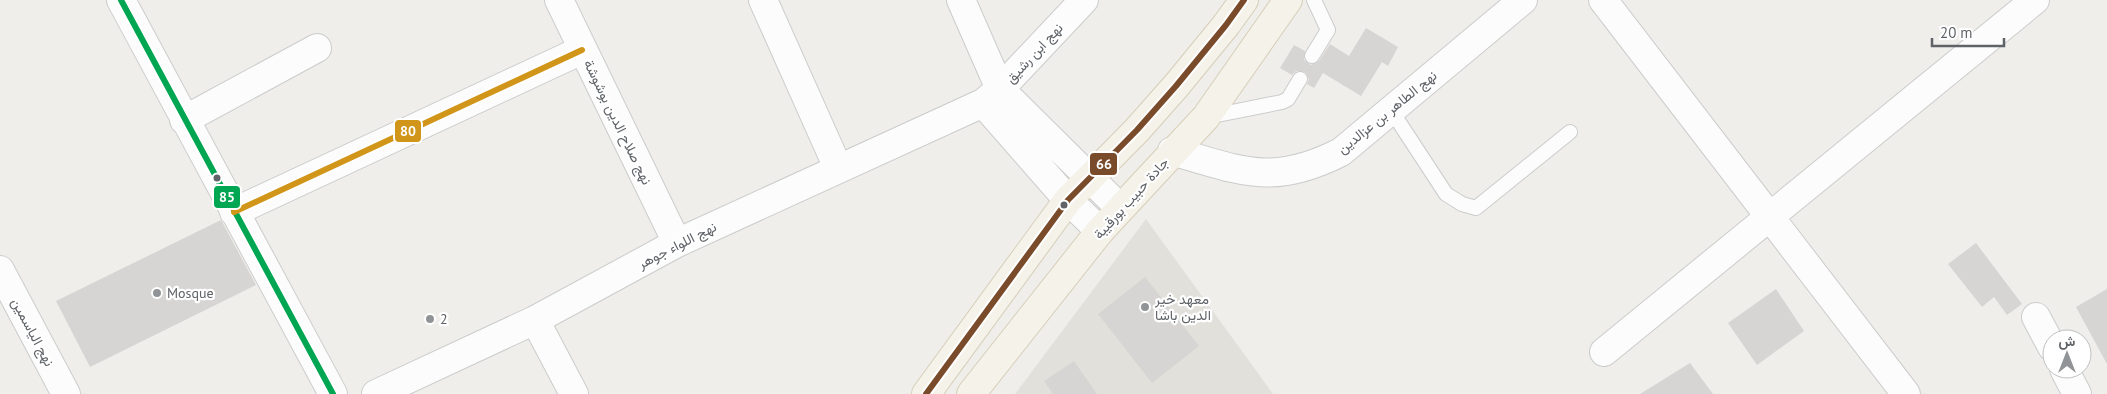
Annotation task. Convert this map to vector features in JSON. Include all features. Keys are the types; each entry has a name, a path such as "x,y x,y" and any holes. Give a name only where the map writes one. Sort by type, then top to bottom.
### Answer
{"main road":[{"path":"926,394 1068,200 1090,179 1176,86 1244,0"},
{"name":"جادة حبيب بورقيبة","path":"971,394 1100,231 1172,151 1206,117 1288,0"}],"street":[{"path":"121,0 333,394"},
{"name":"نهج صلاح الدين بوشوشة","path":"559,0 677,243"},
{"path":"763,0 838,168"},
{"path":"961,0 992,96 1068,200 1100,231"},
{"name":"نهج ابن رشيق","path":"992,96 1084,0"},
{"name":"نهج الطاهر بن عزالدين","path":"1172,151 1240,171 1272,174 1295,171 1318,163 1340,152 1523,0"},
{"path":"1603,0 1906,394"},
{"path":"1604,352 2035,0"},
{"path":"184,120 317,48"},
{"path":"234,212 582,50"},
{"path":"992,96 1090,179 1120,208"},
{"name":"نهج اللواء جوهر","path":"376,394 534,320 677,243 992,96"},
{"name":"نهج الياسمين","path":"0,270 66,394"},
{"path":"2036,317 2042,329"},
{"path":"534,320 574,394"},
{"path":"2069,379 2077,394"}],"lane":[{"path":"1312,56 1328,30 1314,0"},
{"path":"1206,117 1282,102 1288,99 1300,79"},
{"path":"1391,110 1446,194 1462,204 1476,208 1570,132"}],"shaded area":[{"name":"معهد خير الدين باشا","path":"1146,219 1273,394 1015,394"}],"building":[{"path":"1366,28 1398,47 1388,66 1382,62 1361,96 1323,73 1314,88 1307,84 1309,79 1305,72 1296,71 1292,75 1280,68 1294,45 1305,51 1304,60 1311,65 1319,61 1330,44 1349,56"},
{"name":"Mosque","path":"221,220 256,285 90,367 56,301"},
{"path":"1976,243 2022,304 2007,315 1994,297 1982,307 1948,264"},
{"path":"1145,277 1199,346 1152,383 1098,314"},
{"path":"1776,289 1804,331 1757,365 1728,323"},
{"path":"2107,289 2107,364 2092,336 2092,329 2088,329 2076,307"},
{"path":"1074,361 1097,394 1053,394 1044,381"},
{"path":"1690,363 1713,394 1640,394"}],"transit line":[{"name":"85","path":"121,0 333,394"},
{"name":"66","path":"926,394 1068,200 1137,130 1176,86 1244,0"},
{"name":"80","path":"234,212 582,50"}],"place":[{"name":"Mosque","path":"157,293"},
{"name":"معهد خير الدين باشا","path":"1145,307"},
{"name":"2","path":"430,319"}]}
